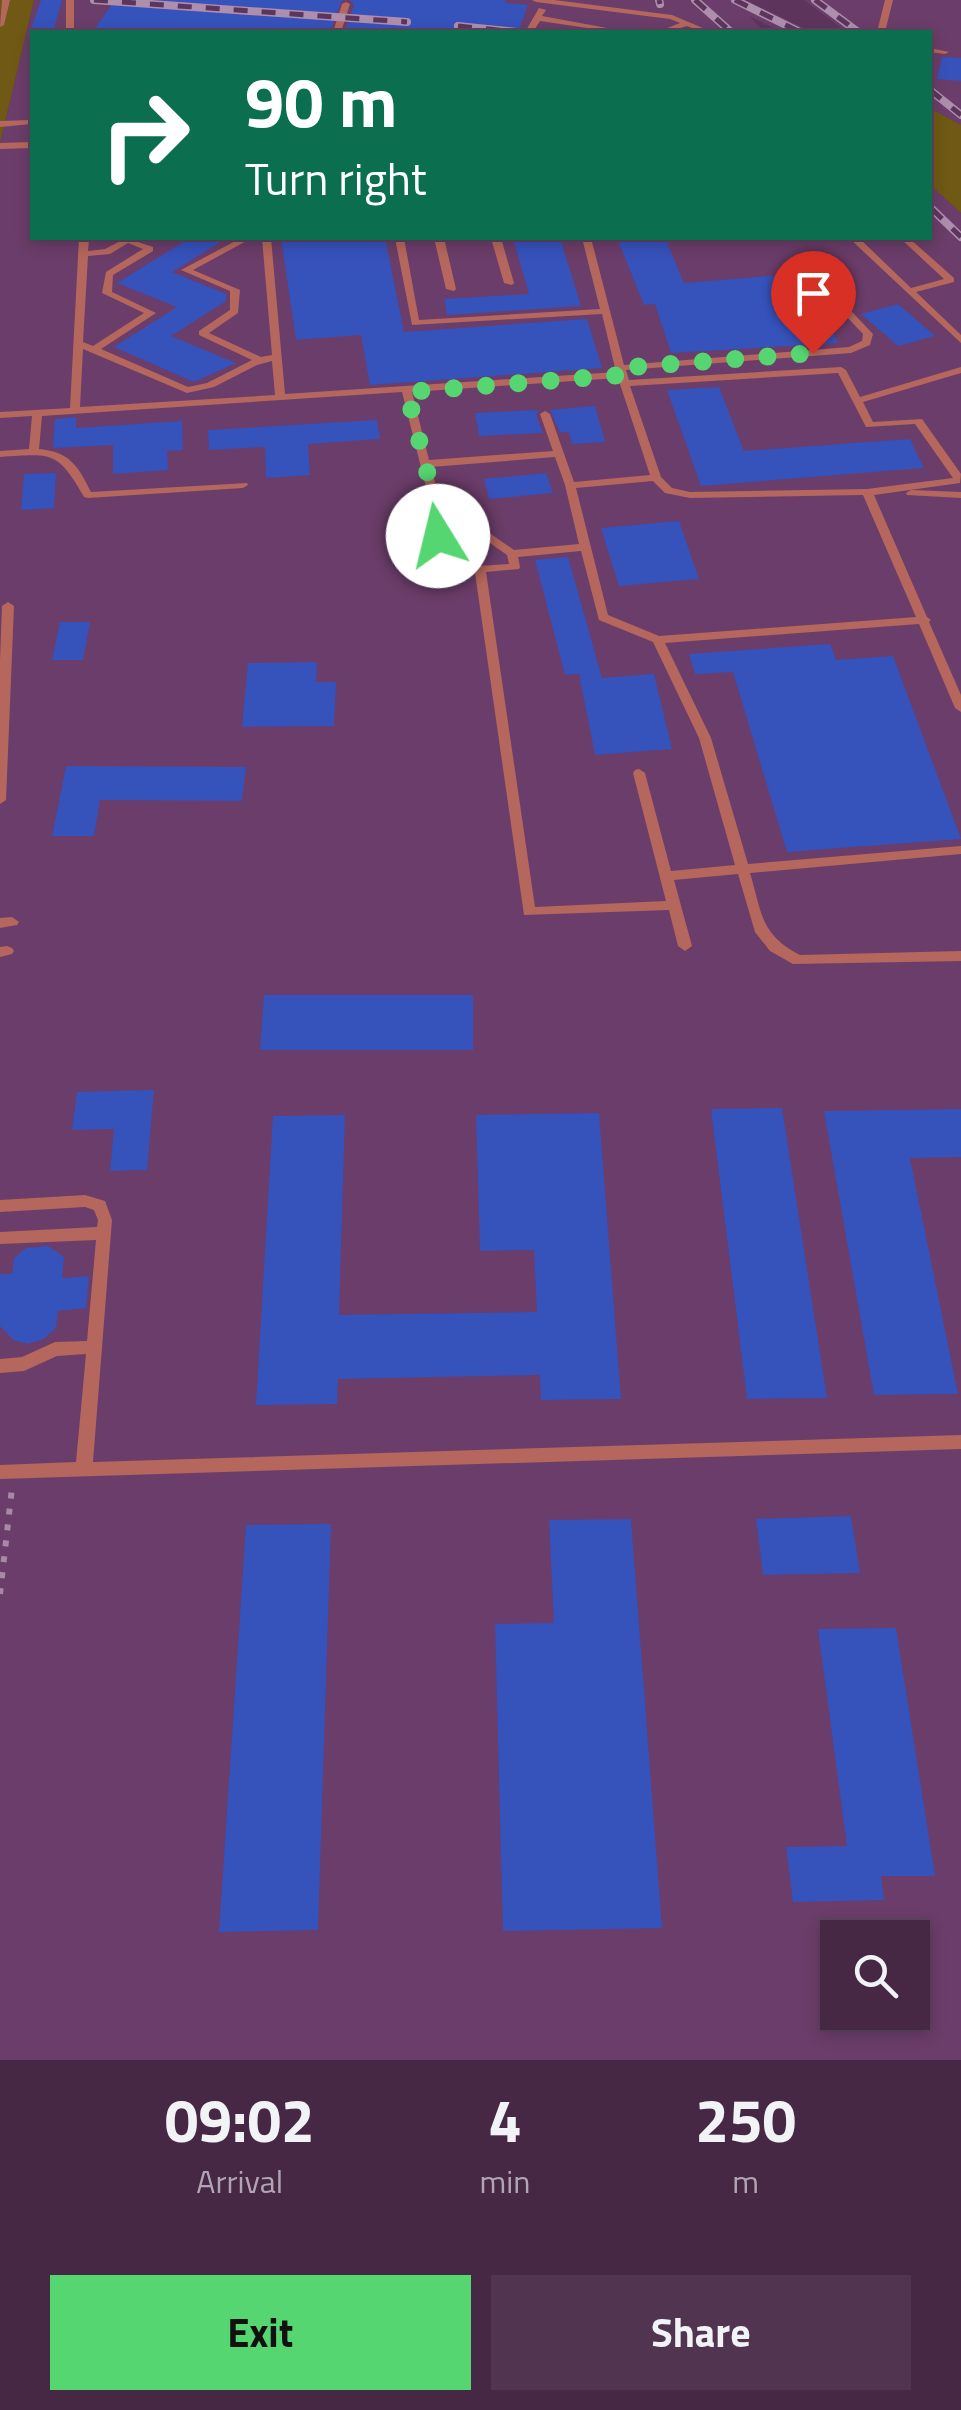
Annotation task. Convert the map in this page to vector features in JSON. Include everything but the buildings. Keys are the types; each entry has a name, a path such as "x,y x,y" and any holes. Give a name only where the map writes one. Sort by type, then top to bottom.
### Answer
{"lane":[{"path":"0,25 6,0"},
{"path":"70,0 70,30"},
{"path":"536,0 644,12 706,30"},
{"path":"881,30 888,0"},
{"path":"534,30 548,1"},
{"path":"339,30 346,4"},
{"path":"538,18 612,30"},
{"path":"667,30 690,23"},
{"path":"932,50 945,52"},
{"path":"0,120 30,122"},
{"path":"0,146 30,145"},
{"path":"75,410 84,240"},
{"path":"84,254 107,252 127,240 150,249 109,274 107,293 151,313 93,350"},
{"path":"267,240 280,396"},
{"path":"399,240 415,323 606,311"},
{"path":"439,240 451,289"},
{"path":"497,240 508,282"},
{"path":"588,240 622,376 656,478 669,491 690,495 961,495"},
{"path":"856,240 961,340"},
{"path":"906,240 951,280 909,291"},
{"path":"233,241 186,270 235,290 235,311 202,333 257,359"},
{"path":"0,416 622,376 851,350 867,343 868,334 814,276"},
{"path":"78,344 187,390 207,390 257,359 277,357"},
{"path":"622,376 841,370 870,424 918,422 960,480 867,492"},
{"path":"858,400 961,370"},
{"path":"407,392 434,499 442,572 515,567 512,554"},
{"path":"34,452 36,413"},
{"path":"545,414 570,485 603,617 658,640 924,620"},
{"path":"0,454 50,451 69,461 88,495 243,484"},
{"path":"424,464 559,454"},
{"path":"570,485 656,478"},
{"path":"867,492 961,708"},
{"path":"434,499 512,554 586,547"},
{"path":"480,569 529,912 673,905"},
{"path":"0,800 8,606"},
{"path":"658,640 705,738 760,929 776,948 798,960 961,956"},
{"path":"640,774 685,946"},
{"path":"666,876 961,850"},
{"path":"0,1206 85,1201 100,1205 104,1233 84,1470"},
{"path":"0,1238 104,1233"},
{"path":"0,1366 24,1364 55,1348 94,1347"},
{"path":"7,1472 961,1442"}],"path":[{"path":"0,1594 7,1472"}],"shaded area":[{"path":"0,0 34,0 0,143"},
{"path":"34,0 745,0 808,30 778,30 749,16 762,30 30,30 30,240 932,240 932,187 961,213 961,2060 0,2060 0,143"},
{"path":"804,0 961,0 961,125 932,109 932,30 844,30"},
{"path":"932,109 961,125 961,213 932,187"}],"railway":[{"path":"94,0 407,22"},
{"path":"659,0 660,4"},
{"path":"695,0 729,30"},
{"path":"735,0 796,30"},
{"path":"815,0 855,30"},
{"path":"458,26 497,30"},
{"path":"932,92 961,115"},
{"path":"932,209 961,237"}],"route":[{"path":"438,536 434,499 407,392 622,375 620,368 813,353"}]}
